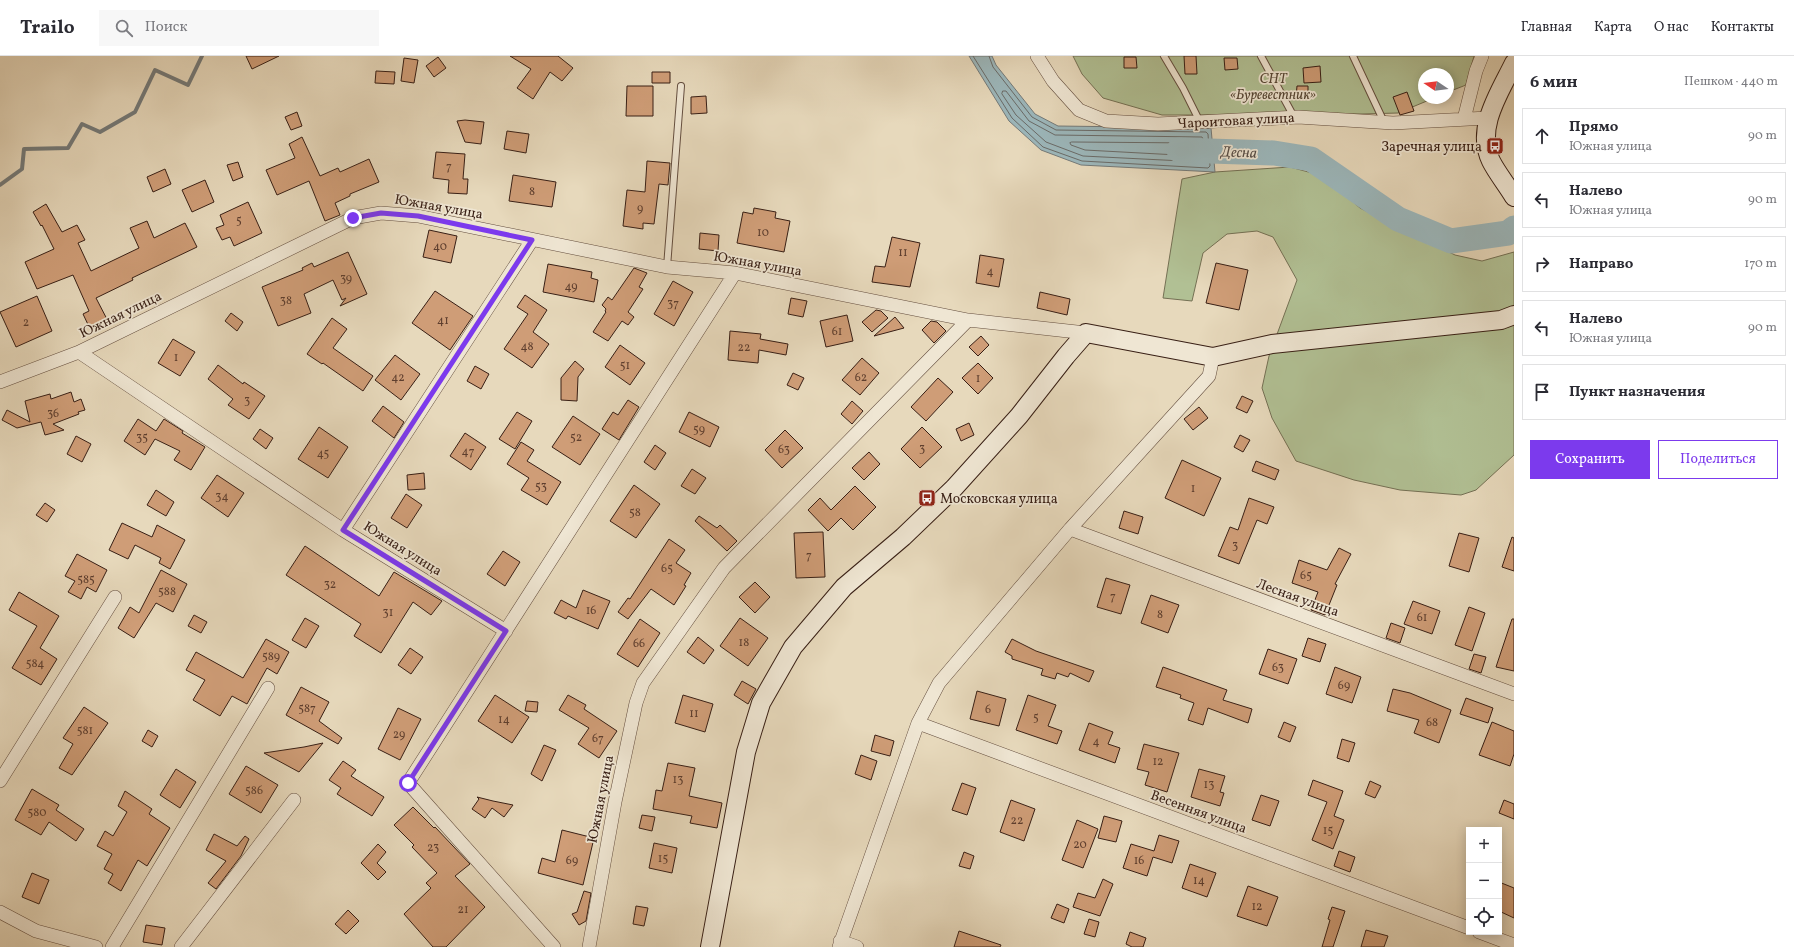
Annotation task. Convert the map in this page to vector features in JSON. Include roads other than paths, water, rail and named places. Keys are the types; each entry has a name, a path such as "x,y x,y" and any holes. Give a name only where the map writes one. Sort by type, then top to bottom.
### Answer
{"street":[{"name":"Чароитовая улица","path":"1037,56 1053,81 1079,110 1106,121 1158,124 1294,117 1384,122 1488,118"},
{"path":"1464,119 1476,71 1482,56"},
{"path":"1514,63 1488,118 1485,136 1490,160 1514,197"},
{"name":"Южная улица","path":"506,631 343,530 79,352 353,218 381,213 418,216 667,266 735,273 968,320"},
{"path":"343,530 532,240"},
{"path":"554,947 408,783 735,273"},
{"path":"968,320 1086,332 1213,357 1272,344 1501,320 1514,315"},
{"name":"Южная улица","path":"589,947 615,802 636,703 643,683 724,568 968,320"},
{"path":"710,947 746,752 761,702 793,648 844,587 903,537 954,488 1019,416 1086,332"},
{"path":"0,382 79,352"},
{"path":"856,947 839,944 918,723 939,683 1070,530 1209,376 1213,357"},
{"name":"Лесная улица","path":"1070,530 1514,694"},
{"path":"0,781 115,597"},
{"path":"112,947 268,688"},
{"name":"Весенняя улица","path":"918,723 1466,927"},
{"path":"181,947 294,800"},
{"path":"0,912 36,931 96,947"},
{"path":"1487,935 1514,945"}],"lane":[{"path":"1164,56 1200,122"},
{"path":"1261,56 1294,117"},
{"path":"1353,56 1384,122"},
{"path":"667,266 681,86"}],"water":[{"path":"969,56 992,56 996,65 1035,114 1058,126 1211,128 1215,172 1081,165 1041,150 1009,121"}],"waterway":[{"path":"0,185 22,169 24,149 68,148 82,124 100,132 135,112 155,70 188,85 202,56"},
{"name":"Десна","path":"1179,150 1274,153 1311,159 1398,219 1451,241 1508,233 1514,228"}],"place":[{"name":"Заречная улица","path":"1495,146"},
{"name":"Московская улица","path":"927,498"}],"park label":[{"name":"СНТ «Буревестник»","path":"1273,86"}]}
